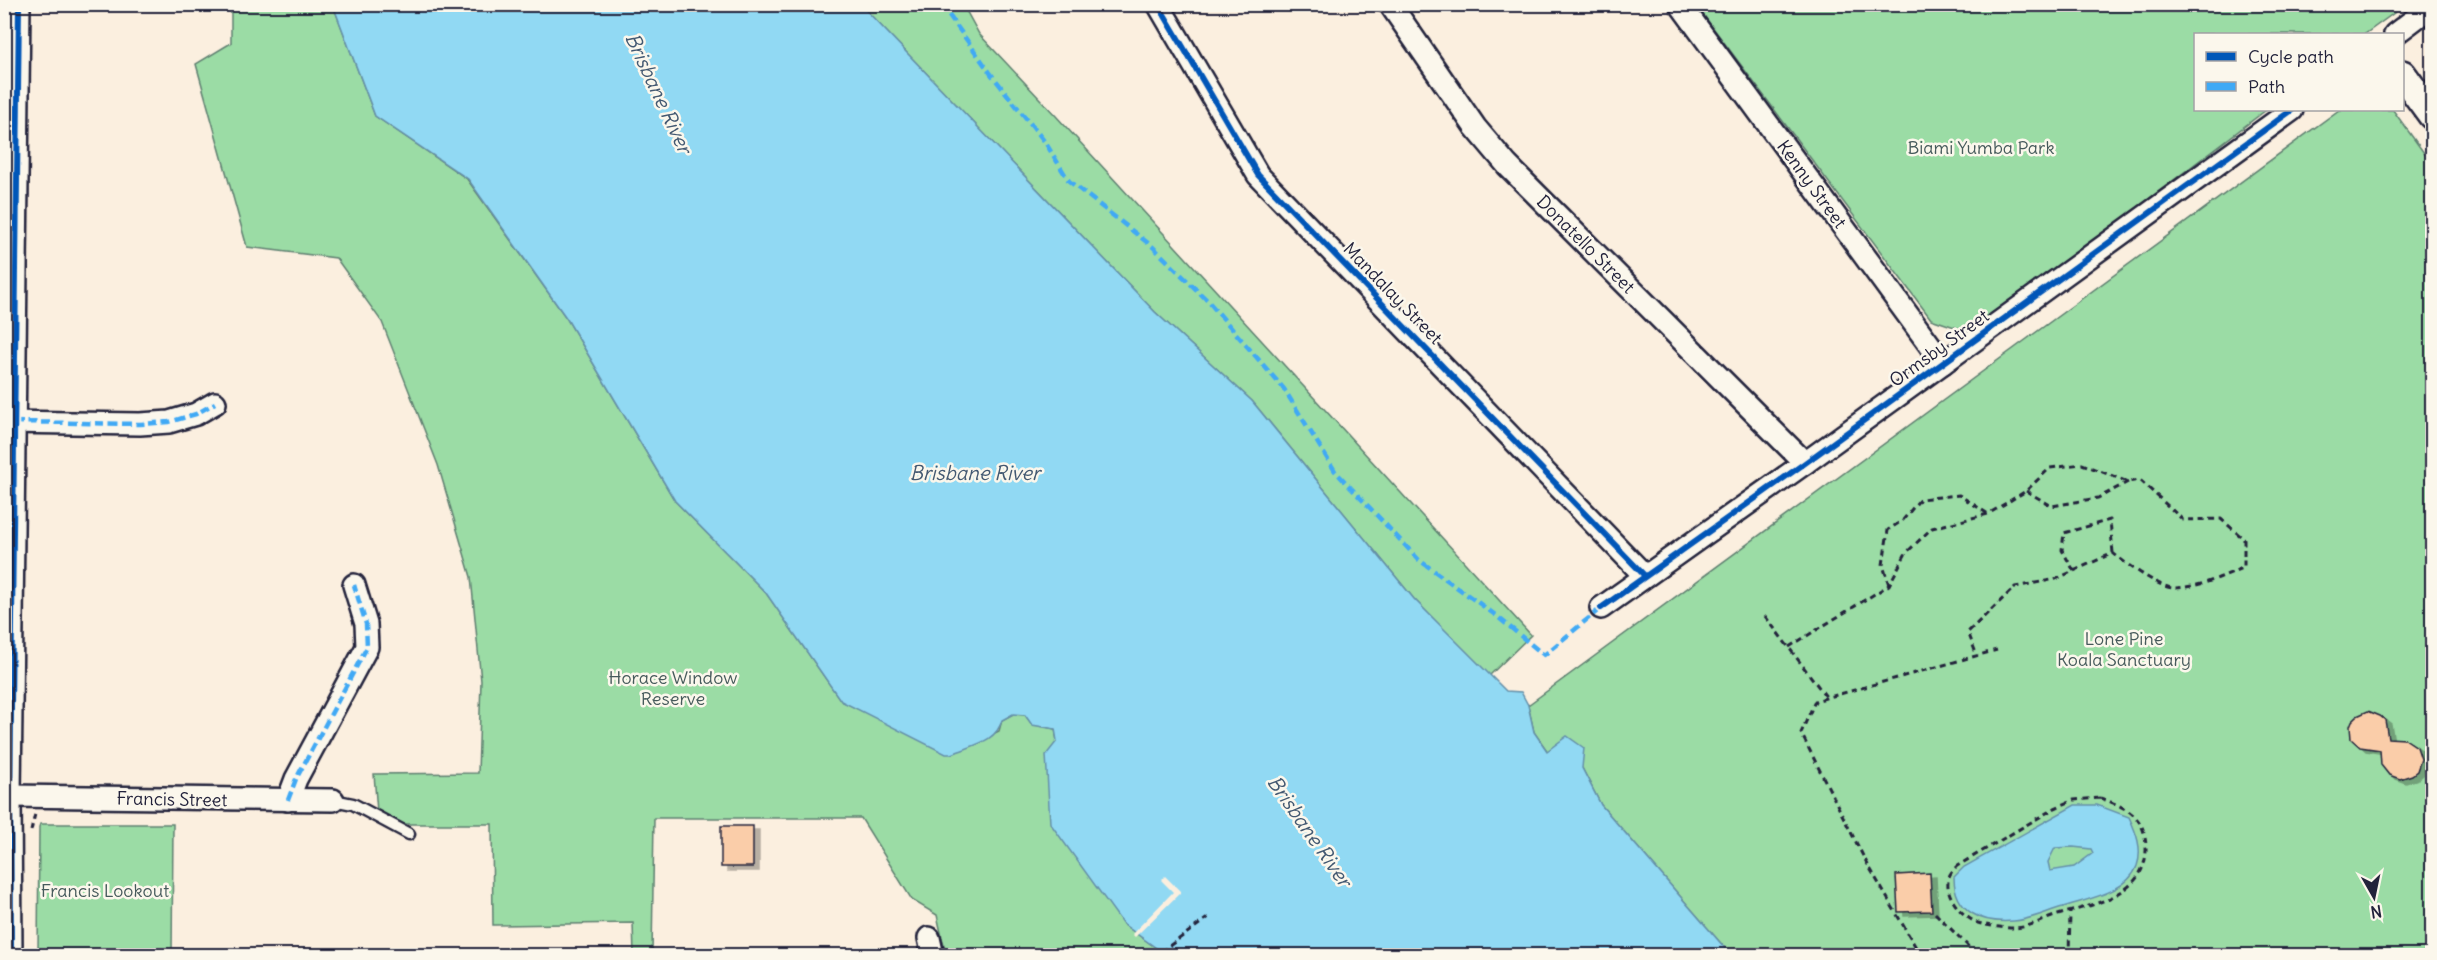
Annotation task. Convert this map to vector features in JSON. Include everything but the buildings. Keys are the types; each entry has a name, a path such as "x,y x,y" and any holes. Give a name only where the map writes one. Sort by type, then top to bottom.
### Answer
{"street":[{"path":"11,956 8,748 11,94 19,4"},
{"name":"Donatello Street","path":"1390,4 1476,127 1507,165 1805,463"},
{"name":"Kenny Street","path":"1680,4 1943,363"},
{"name":"Mandalay Street","path":"1162,6 1258,175 1644,575"},
{"path":"2396,33 2433,6"},
{"path":"2404,75 2433,115"},
{"name":"Ormsby Street","path":"1600,608 1805,463 2291,111"},
{"path":"9,422 140,424 170,422 196,414 215,403"},
{"path":"288,800 296,779 367,647 366,624 354,585"},
{"name":"Francis Street","path":"10,796 333,800"}],"lane":[{"path":"333,800 353,804 409,834"}],"path":[{"path":"1789,647 1889,585 1906,553 1932,528 1988,514 2026,491 2050,468 2082,464 2128,482"},
{"path":"2026,491 2052,506 2098,498 2128,482 2140,480 2183,520 2221,519 2244,539 2244,567 2211,582 2171,589 2126,565 2113,553 2110,520 2064,533 2062,550 2074,571"},
{"path":"1889,585 1883,565 1888,530 1903,519 1920,499 1959,495 1988,514"},
{"path":"1977,656 1968,632 2015,587 2056,579 2113,553"},
{"path":"1765,616 1827,698"},
{"path":"1921,956 1864,858 1801,733 1815,701 1997,650"},
{"path":"2100,798 2119,804 2136,816 2146,833 2146,854 2142,870 2133,884 2114,897 2070,912 2015,928 1977,923 1960,911 1948,893 1949,876 1957,866 2055,808 2074,800 2100,798"},
{"path":"2069,956 2070,912"},
{"path":"1935,913 1967,945 1974,956"},
{"path":"1161,952 1209,917"}],"green space":[{"name":"Horace Window Reserve","path":"231,5 333,5 375,116 467,179 567,319 675,501 766,593 841,701 952,754 999,731 1002,720 1013,714 1025,715 1032,724 1055,729 1057,741 1123,924 1166,955 946,955 937,915 912,900 861,818 654,818 652,955 634,955 633,923 493,925 492,824 378,824 374,774 478,773 481,681 471,577 438,465 382,322 336,258 247,247 196,64 231,43"},
{"path":"861,5 963,5 979,34 1531,635 1489,676 1414,599 1252,401 1155,312"},
{"name":"Biami Yumba Park","path":"1696,5 2405,5 2366,33 2194,33 2194,111 2265,111 1972,333 1931,319"},
{"name":"Lone Pine Koala Sanctuary","path":"2338,111 2394,111 2432,164 2432,955 1731,955 1601,805 1582,768 1548,752 1534,732 1528,705"},
{"name":"Francis Lookout","path":"40,824 173,824 172,955 38,955"}],"water":[{"name":"Brisbane River","path":"333,5 861,5 1155,312 1252,401 1414,599 1506,691 1521,692 1528,705 1534,732 1547,751 1567,736 1584,748 1582,768 1601,805 1731,955 1166,955 1123,924 1050,823 1046,755 1057,741 1055,729 1032,725 1025,715 1013,714 1002,720 999,728 989,738 952,754 946,754 841,701 766,593 675,501 567,319 468,179 375,116"},
{"path":"2075,805 2097,805 2129,817 2139,847 2137,866 2125,883 2116,889 2094,898 2014,921 1981,918 1965,907 1955,889 1954,877 1964,867","holes":["2055,848 2091,849 2093,853 2074,867 2050,871 2048,862"]}],"pier":[{"path":"1165,876 1181,892 1135,937 1132,934 1173,892 1161,880"}],"marked path":[{"path":"941,4 991,74 1045,142 1069,181 1153,247 1208,301 1284,389 1335,471 1419,560 1494,614 1544,655 1601,608"},
{"path":"14,422 140,424 169,422 196,414 215,403"},
{"path":"288,800 296,779 367,647 366,624 354,585"}],"cycle path":[{"path":"11,956 10,796 19,4"},
{"path":"1158,4 1258,175 1644,575"},
{"path":"1601,608 2291,111"}]}
